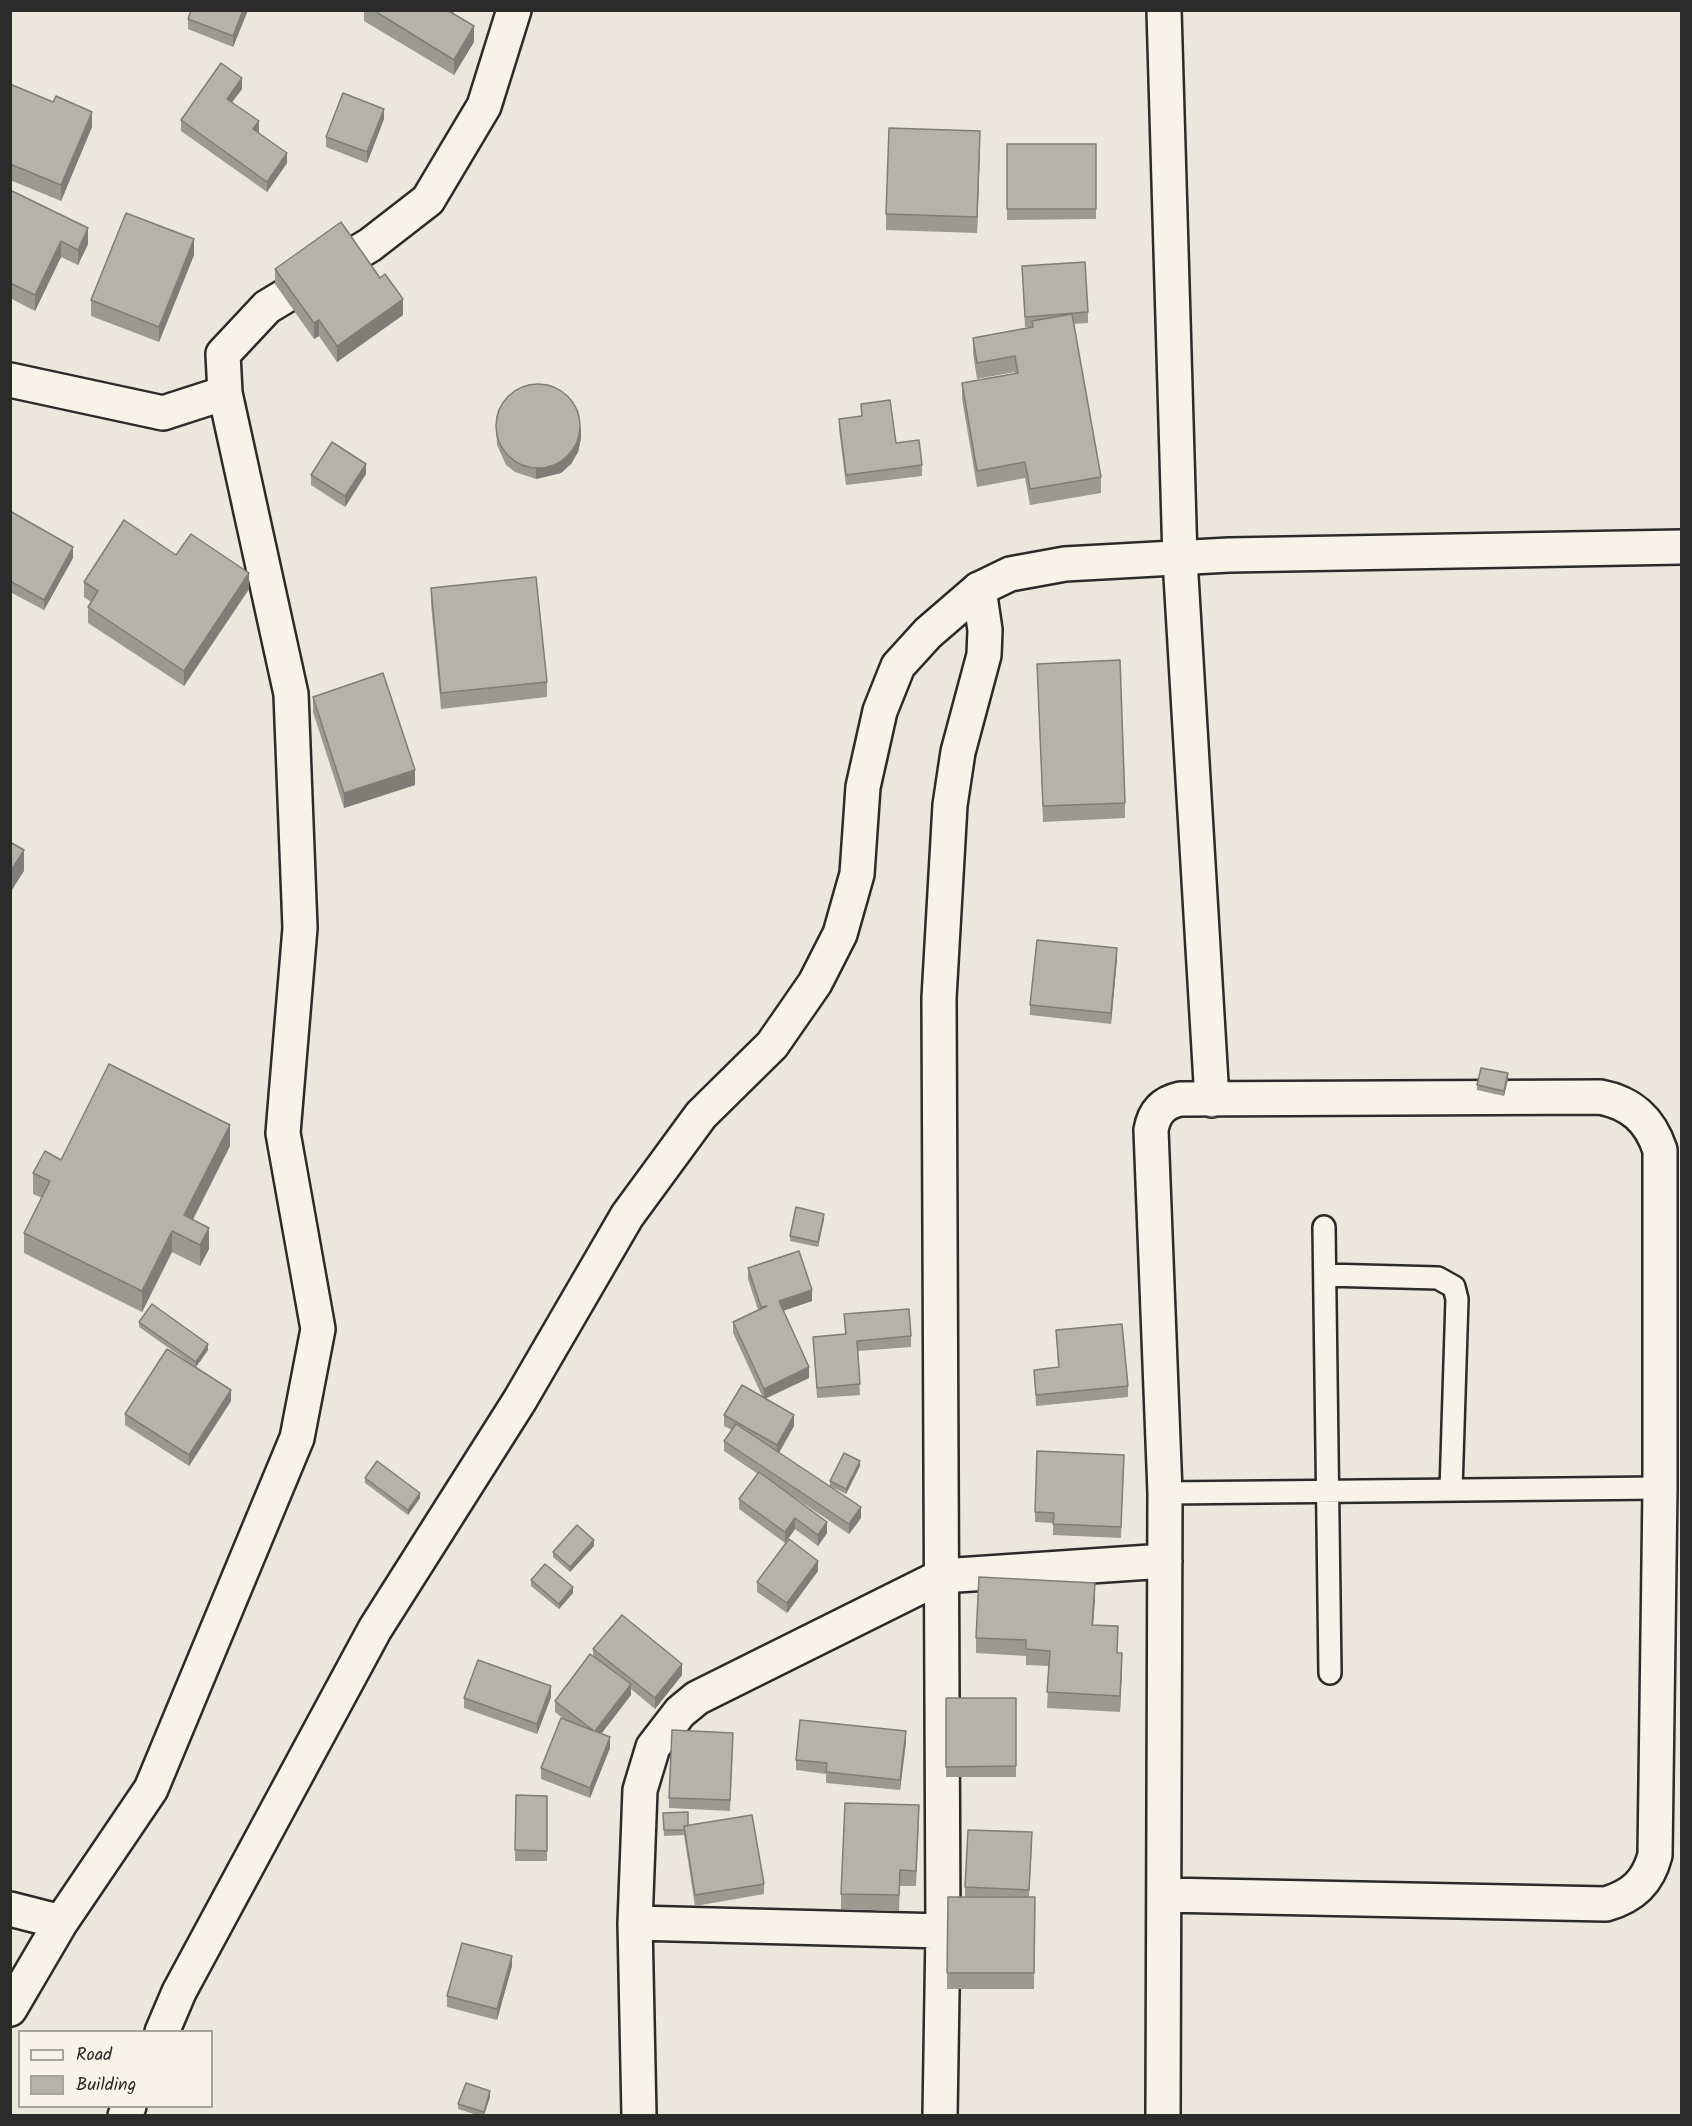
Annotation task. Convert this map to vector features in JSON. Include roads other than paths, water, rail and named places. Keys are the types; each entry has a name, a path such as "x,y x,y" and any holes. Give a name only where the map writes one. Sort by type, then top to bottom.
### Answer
{"street":[{"path":"10,2009 61,1922 151,1789 297,1437 318,1329 283,1133 300,928 291,694 225,393 223,354 267,307 370,245 428,200 484,106 514,10"},
{"path":"1164,10 1180,559 1212,1100"},
{"path":"10,380 163,413 225,393"},
{"path":"162,2030 179,1992 375,1629 520,1400 627,1216 701,1115 772,1045 815,983 840,934 857,874 863,788 880,711 898,666 928,633 979,589 1010,574 1065,564 1229,555 1682,547"},
{"path":"940,2115 943,1931 939,998 950,805 958,752 984,655 985,630 979,589"},
{"path":"1163,2115 1165,1493 1151,1130 1156,1113 1171,1101 1600,1097 1614,1100 1639,1114 1656,1137 1660,1150 1660,1488 1655,1855 1644,1882 1633,1892 1606,1904 1164,1895"},
{"path":"639,2115 635,1923 640,1790 653,1747 672,1720 698,1698 942,1576 1165,1562"},
{"path":"10,1909 61,1922"},
{"path":"635,1923 943,1931"}],"lane":[{"path":"1324,1227 1330,1673"},
{"path":"1325,1275 1438,1278 1454,1287 1457,1299 1451,1490"},
{"path":"1165,1493 1660,1488"}]}
